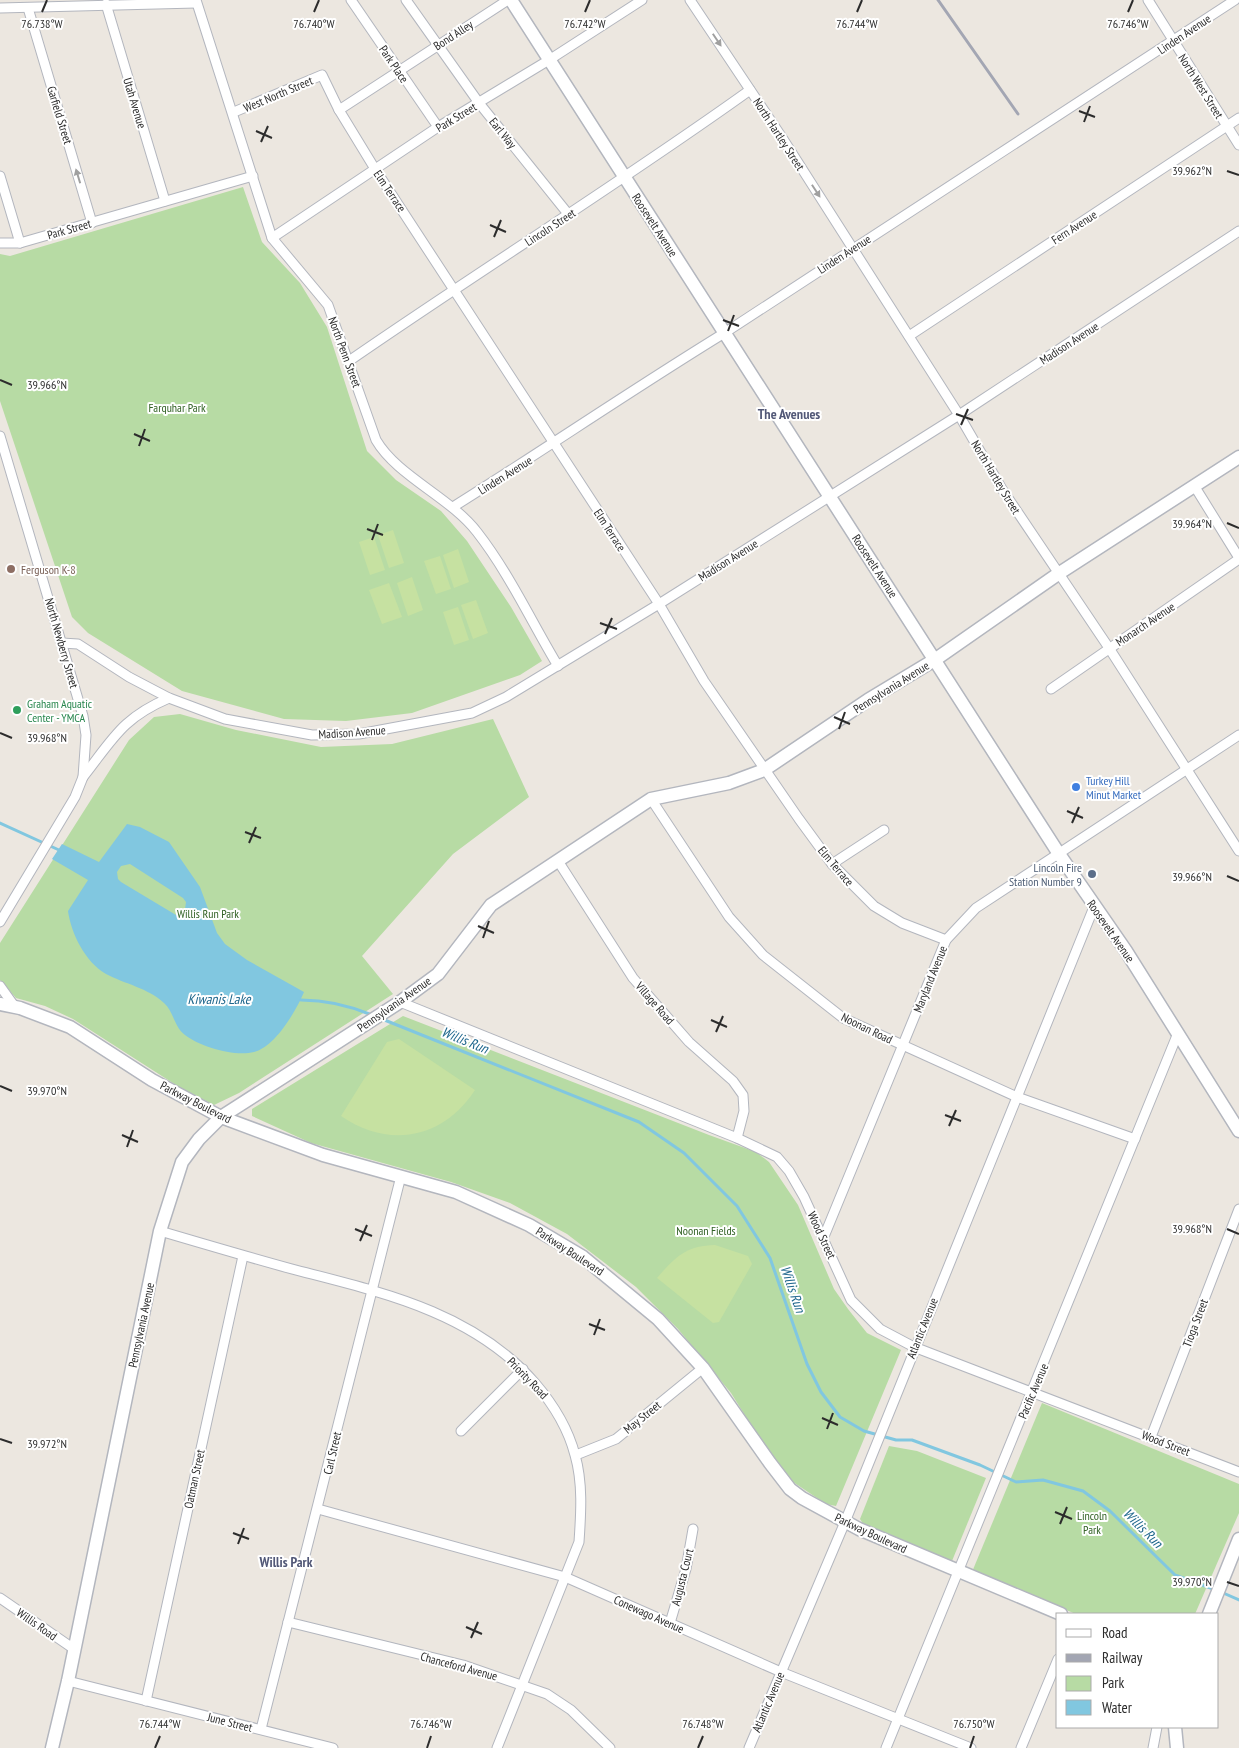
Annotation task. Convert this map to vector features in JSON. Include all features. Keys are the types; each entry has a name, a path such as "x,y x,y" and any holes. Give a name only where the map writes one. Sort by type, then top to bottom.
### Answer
{"street":[{"name":"Park Place","path":"351,0 438,128"},
{"name":"Earl Way","path":"406,0 479,103 569,215"},
{"name":"Bond Alley","path":"339,110 438,44 510,0"},
{"name":"Roosevelt Avenue","path":"510,0 726,332 1059,854 1126,951 1239,1131"},
{"name":"Park Street","path":"272,238 438,128 642,0"},
{"name":"North Hartley Street","path":"690,0 909,336 959,415 1002,489 1109,648 1239,851"},
{"name":"North West Street","path":"1148,0 1239,146"},
{"name":"Linden Avenue","path":"453,507 553,444 642,383 726,332 1174,42 1235,0"},
{"path":"0,8 196,2"},
{"name":"North Penn Street","path":"196,2 234,112 272,238 328,305 376,440 384,452 453,507 477,532 519,596 558,666"},
{"name":"Utah Avenue","path":"106,4 165,201"},
{"name":"Garfield Street","path":"28,8 92,223"},
{"name":"West North Street","path":"234,112 322,75"},
{"name":"Elm Terrace","path":"322,75 339,110 375,169 659,604 704,680 764,770 832,864 874,906 902,922 946,940"},
{"name":"Lincoln Street","path":"349,361 454,288 569,215 623,176 686,136 750,90"},
{"name":"Fern Avenue","path":"909,336 1239,118"},
{"path":"0,176 20,243"},
{"name":"Park Street","path":"0,243 20,243 253,176"},
{"name":"Madison Avenue","path":"62,643 78,644 129,677 169,698 225,719 312,734 359,734 472,713 506,697 659,604 959,415 1239,231"},
{"name":"North Newberry Street","path":"0,436 83,716 86,735 83,777 76,797 0,922"},
{"name":"Pennsylvania Avenue","path":"52,1748 68,1681 160,1231 182,1162 199,1139 221,1117 395,1006 438,974 491,906 651,799 729,783 764,770 868,700 936,659 1058,574 1239,458"},
{"path":"1195,487 1239,558"},
{"name":"Monarch Avenue","path":"1051,689 1239,558"},
{"path":"83,777 124,725 146,708 169,698"},
{"name":"Maryland Avenue","path":"824,1239 946,940 976,908 1239,735"},
{"name":"Noonan Road","path":"651,799 730,917 762,955 842,1018 1016,1096 1135,1139"},
{"path":"832,864 884,830"},
{"name":"Village Road","path":"558,861 633,978 689,1042 734,1081 743,1095 744,1111 737,1138"},
{"name":"Atlantic Avenue","path":"749,1748 845,1522 914,1347 1094,907"},
{"path":"0,986 15,1007"},
{"name":"Parkway Boulevard","path":"0,1004 15,1007 70,1027 152,1080 221,1117 323,1155 401,1176 480,1201 529,1224 576,1253 639,1301 676,1337 703,1368 790,1488 814,1506 845,1522 1059,1613"},
{"name":"Wood Street","path":"395,1006 737,1138 777,1157 799,1189 851,1300 880,1329 914,1347 1239,1472"},
{"name":"Pacific Avenue","path":"886,1748 1178,1034"},
{"name":"Carl Street","path":"261,1729 318,1510 370,1290 401,1176"},
{"name":"Tioga Street","path":"1150,1437 1239,1209"},
{"name":"Priority Road","path":"160,1231 243,1256 370,1290 450,1318 487,1339 523,1369 548,1398 558,1414 576,1455 582,1506 579,1542 497,1748"},
{"name":"Oatman Street","path":"146,1701 243,1256"},
{"name":"May Street","path":"576,1455 616,1439 703,1368"},
{"path":"461,1432 523,1369"},
{"name":"Conewago Avenue","path":"318,1510 565,1577 780,1672 971,1748"},
{"name":"Augusta Court","path":"670,1623 686,1569 693,1530"},
{"path":"1209,1613 1239,1539"},
{"name":"Willis Road","path":"0,1598 74,1649"},
{"name":"Chanceford Avenue","path":"288,1622 463,1664 522,1684 547,1694 571,1710 610,1748"},
{"path":"1021,1748 1056,1664"},
{"name":"June Street","path":"68,1681 333,1748"},
{"path":"1153,1748 1156,1728"},
{"path":"1175,1728 1177,1748"}],"green space":[{"name":"Farquhar Park","path":"243,187 262,242 300,283 327,327 367,451 396,480 441,511 467,541 511,607 542,661 520,675 412,713 346,721 284,719 182,691 88,633 72,617 0,401 0,254 10,256"},
{"path":"393,530 404,563 389,568 378,535"},
{"path":"374,537 385,570 370,575 359,542"},
{"path":"458,549 469,582 454,588 443,555"},
{"path":"440,556 451,589 436,594 424,561"},
{"path":"412,577 423,610 408,616 397,583"},
{"path":"389,583 402,617 382,624 369,590"},
{"path":"476,600 488,633 473,639 461,605"},
{"path":"458,607 469,640 454,645 443,612"},
{"name":"Willis Run Park","path":"180,714 236,730 321,747 392,744 493,719 529,797 453,854 362,956 393,994 239,1093 214,1105 179,1087 73,1019 45,1006 16,998 0,980 0,943 129,740 154,717"},
{"name":"Noonan Fields","path":"403,1016 756,1152 769,1162 798,1205 834,1289 848,1309 867,1333 901,1350 836,1506 826,1504 790,1480 764,1446 731,1393 678,1329 636,1287 567,1234 510,1203 451,1182 311,1143 252,1116 252,1109"},
{"path":"399,1039 475,1090 462,1107 447,1119 431,1128 414,1134 378,1133 359,1126 341,1116 387,1042"},
{"path":"715,1245 748,1256 752,1264 719,1322 713,1323 657,1278 676,1258 689,1250 696,1247"},
{"name":"Lincoln Park","path":"1042,1403 1239,1484 1239,1513 1195,1613 1074,1613 972,1572"},
{"path":"889,1446 917,1451 986,1478 952,1561 865,1527 860,1519"}],"water":[{"name":"Kiwanis Lake","path":"127,824 140,827 169,842 200,887 217,933 225,944 247,960 304,992 284,1027 270,1043 262,1049 246,1053 228,1052 208,1047 181,1032 170,1011 158,998 144,990 113,978 98,969 80,946 72,928 68,911 88,880 52,859 62,844 99,862","holes":["130,864 183,898 186,902 185,909 176,915 121,882 118,879 117,872 121,866"]}],"waterway":[{"path":"0,823 59,850"},
{"name":"Willis Run","path":"301,1000 337,1004 372,1015"},
{"name":"Willis Run","path":"382,1019 639,1122 684,1153 737,1206 770,1258 807,1364 821,1392 840,1417 864,1431 896,1440 912,1440 980,1465 1016,1482 1043,1480 1083,1491 1110,1511 1175,1575 1216,1590"},
{"name":"Willis Run","path":"1221,1592 1239,1600"}],"railway":[{"path":"938,0 1018,114"}],"place":[{"name":"Ferguson K-8","path":"11,569"},
{"name":"Graham Aquatic Center - YMCA","path":"17,710"},
{"name":"Turkey Hill Minut Market","path":"1076,787"},
{"name":"Lincoln Fire Station Number 9","path":"1092,874"}],"district":[{"name":"The Avenues","path":"789,414"},
{"name":"Willis Park","path":"286,1562"}]}
